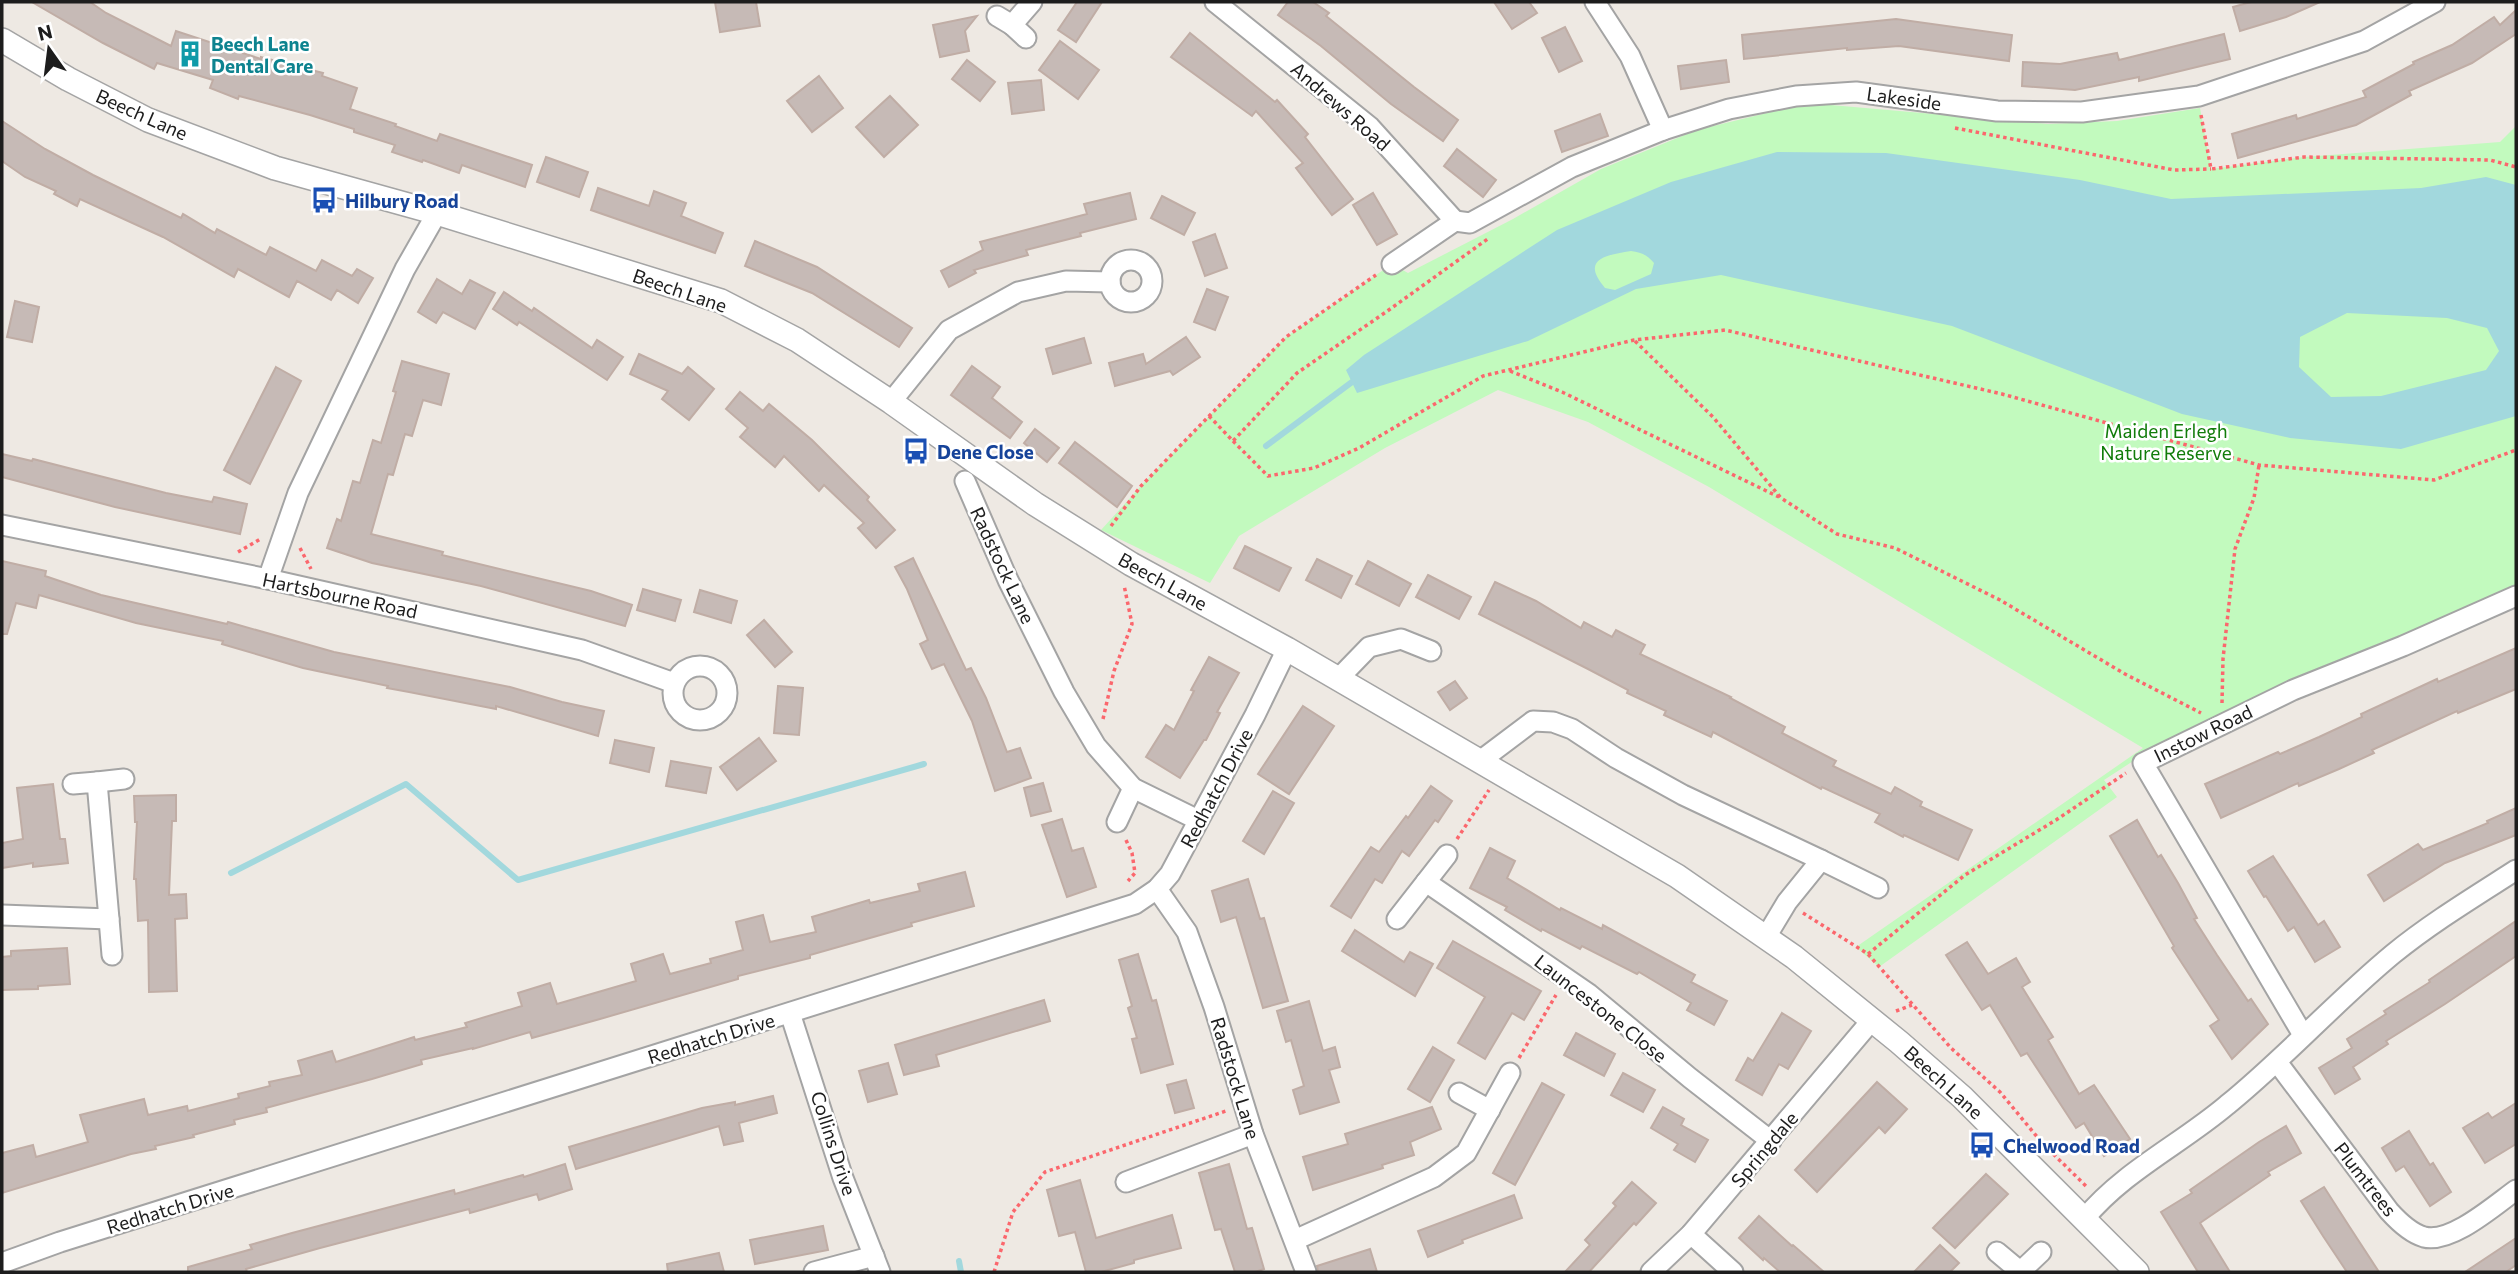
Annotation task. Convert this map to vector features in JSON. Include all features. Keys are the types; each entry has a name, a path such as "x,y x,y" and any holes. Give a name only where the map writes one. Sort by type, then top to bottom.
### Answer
{"street":[{"path":"1012,26 1032,2"},
{"name":"Andrews Road","path":"1215,2 1370,127 1455,221"},
{"path":"1595,2 1630,56 1662,130"},
{"name":"Lakeside","path":"1392,264 1455,221 1470,223 1572,167 1662,130 1730,109 1796,96 1856,92 1997,111 2070,112 2199,96 2364,41 2435,2"},
{"name":"Beech Lane","path":"2,40 68,79 148,120 275,168 437,212 721,301 797,340 891,402 1035,504 1121,559 1287,649 1677,876 1766,937 1962,1097 2137,1272"},
{"path":"268,579 298,493 394,291 437,212"},
{"path":"891,402 948,330 1006,298 1018,292 1066,281 1110,282"},
{"name":"Radstock Lane","path":"965,481 1008,580 1064,692 1096,746 1133,788 1198,820"},
{"name":"Hartsbourne Road","path":"2,526 268,579 582,650 674,683"},
{"name":"Instow Road","path":"2303,1035 2143,763 2293,690 2403,646 2516,596"},
{"path":"1338,679 1369,647 1401,639 1430,651"},
{"name":"Redhatch Drive","path":"2,1263 73,1238 1135,904 1157,889 1170,874 1287,649"},
{"path":"1480,761 1533,721 1553,722 1572,729 1616,758 1683,795 1878,888"},
{"path":"73,784 124,779"},
{"path":"97,782 112,955"},
{"path":"1117,822 1133,788"},
{"path":"1397,919 1447,855"},
{"path":"1766,937 1787,902 1821,860"},
{"path":"2085,1218 2117,1185 2209,1121 2392,955 2453,909 2516,870"},
{"name":"Launcestone Close","path":"1426,882 1589,994 1771,1141"},
{"name":"Radstock Lane","path":"1157,889 1187,932 1214,1007 1243,1106 1306,1272"},
{"path":"2,915 109,919"},
{"name":"Collins Drive","path":"790,1013 844,1178 877,1264"},
{"name":"Springdale","path":"1651,1272 1691,1234 1871,1021"},
{"name":"Plumtrees","path":"2277,1062 2389,1211 2403,1225 2414,1231 2426,1237 2451,1234 2516,1190"},
{"path":"1295,1241 1434,1177 1466,1153 1510,1073"},
{"path":"1460,1093 1490,1110"},
{"path":"1126,1182 1253,1134"},
{"path":"1691,1234 1733,1272"},
{"path":"1997,1252 2021,1272 2041,1252"},
{"path":"814,1272 877,1264"}],"path":[{"path":"2199,96 2211,169"},
{"path":"1943,125 2174,170 2211,169 2304,157 2490,160 2516,167"},
{"path":"1233,441 1297,373 1493,235"},
{"path":"1106,533 1141,486 1286,337 1392,264"},
{"path":"1209,416 1268,476 1314,468 1359,447 1483,376 1634,341 1725,330 2001,394 2259,465 2434,480 2516,450"},
{"path":"1634,341 1713,416 1781,498"},
{"path":"1508,370 1562,392 1781,498 1837,534 1895,548 2000,600 2125,674 2221,723 2223,659 2235,550 2254,498 2259,465"},
{"path":"1102,722 1114,671 1132,624 1123,579"},
{"path":"1868,954 1965,876 2143,763"},
{"path":"1447,855 1500,774"},
{"path":"1117,822 1132,853 1135,873 1128,881"},
{"path":"1787,902 1868,954 1943,1040 2000,1092 2043,1144 2087,1187"},
{"path":"1510,1073 1566,979"},
{"path":"994,1272 1013,1212 1045,1172 1243,1106"}],"green space":[{"name":"Maiden Erlegh Nature Reserve","path":"1808,103 2048,124 2117,121 2200,108 2211,169 2304,157 2500,142 2516,126 2516,592 2189,730 2147,752 2104,780 2117,797 1879,967 1856,947 2143,748 1709,487 1588,422 1498,390 1385,448 1239,536 1210,583 1101,530 1286,337 1392,264 1408,273 1513,219 1601,169 1697,130"}],"water":[{"path":"1777,152 1886,153 2080,180 2171,199 2421,188 2486,177 2516,185 2516,416 2401,449 2290,438 2182,414 1952,326 1721,275 1636,289 1528,341 1357,393 1346,370 1364,355 1557,230 1671,182","holes":["1631,251 1644,254 1654,263 1651,274 1615,290 1605,288 1595,271 1599,260","2347,313 2447,318 2487,328 2499,351 2486,370 2381,396 2331,397 2299,367 2300,337"]}],"building":[{"path":"32,2 90,2 171,46 176,31 261,59 323,73 322,76 357,88 350,109 437,141 440,134 532,165 525,187 462,165 459,173 392,152 395,145 354,132 354,129 239,96 238,99 210,88 213,80 157,63 154,69"},
{"path":"715,2 756,2 760,26 720,32"},
{"path":"1077,2 1102,2 1076,42 1058,30"},
{"path":"1288,2 1313,2 1329,13 1326,16 1458,120 1443,141 1391,104 1321,46 1278,15"},
{"path":"1494,2 1529,2 1537,13 1512,29"},
{"path":"2251,2 2320,2 2286,17 2240,31 2233,7"},
{"path":"2516,10 2516,34 2472,63 2409,91 2411,95 2356,125 2238,158 2232,134 2296,115 2297,119 2366,97 2363,91 2414,64 2413,62 2452,45 2494,17 2500,25"},
{"path":"977,16 965,31 969,51 940,57 933,25"},
{"path":"1896,19 2012,35 2009,61 1899,46 1847,48 1744,59 1742,35"},
{"path":"1565,27 1582,61 1559,72 1542,38"},
{"path":"1190,33 1275,102 1277,100 1308,134 1305,137 1353,199 1332,215 1296,168 1303,163 1256,111 1252,116 1171,57"},
{"path":"2224,34 2230,59 2139,81 2139,77 2075,90 2022,86 2023,62 2060,64 2117,53 2119,60"},
{"path":"1060,41 1099,70 1078,99 1039,70"},
{"path":"967,60 995,82 980,101 952,79"},
{"path":"1726,60 1729,82 1681,89 1678,66"},
{"path":"819,76 843,108 812,132 787,101"},
{"path":"1041,80 1044,110 1012,114 1008,83"},
{"path":"890,96 918,125 884,157 856,127"},
{"path":"1600,114 1608,136 1562,152 1555,131"},
{"path":"2,121 45,149 93,175 181,218 183,214 215,233 217,229 266,255 270,247 316,271 322,260 352,276 357,269 373,278 358,303 337,290 331,300 297,281 289,297 238,269 234,277 163,237 80,199 77,206 54,194 56,191 25,177 2,161"},
{"path":"1457,149 1496,180 1483,197 1444,166"},
{"path":"546,157 588,172 579,197 537,182"},
{"path":"598,188 649,206 654,191 686,203 681,216 723,233 715,253 591,210"},
{"path":"1130,193 1136,219 1026,250 1028,255 974,270 976,273 949,287 941,271 983,250 980,242 1087,214 1084,204"},
{"path":"1373,193 1397,234 1377,245 1353,205"},
{"path":"1162,196 1195,213 1184,235 1151,218"},
{"path":"1215,234 1227,268 1205,276 1193,242"},
{"path":"755,241 817,267 912,328 899,347 812,293 745,266"},
{"path":"437,279 462,294 470,280 495,293 475,329 443,312 436,323 418,312"},
{"path":"1207,289 1228,297 1215,330 1194,322"},
{"path":"504,292 532,311 534,308 592,348 597,340 623,357 607,380 519,322 517,325 493,309"},
{"path":"15,301 39,307 32,342 7,337"},
{"path":"1186,337 1200,357 1173,375 1170,371 1115,386 1109,363 1143,354 1146,364"},
{"path":"1084,338 1091,363 1053,374 1046,349"},
{"path":"639,354 682,374 688,367 714,389 689,420 662,399 668,391 630,374"},
{"path":"402,361 449,374 441,405 423,400 412,436 405,434 393,475 388,474 371,534 443,552 442,555 591,591 632,605 625,626 481,586 372,563 327,548 337,519 341,521 353,481 360,483 373,440 381,443"},
{"path":"972,366 1000,387 992,398 1022,422 1010,438 951,395"},
{"path":"276,367 301,381 250,484 224,470"},
{"path":"740,392 763,411 769,404 812,440 869,497 867,500 895,530 876,548 858,528 864,523 824,485 819,491 784,456 775,467 740,437 748,428 726,409"},
{"path":"1035,429 1059,448 1047,462 1024,443"},
{"path":"1075,442 1132,486 1117,507 1059,463"},
{"path":"2,454 32,461 33,459 166,493 212,502 214,497 247,504 240,534 115,507 2,477"},
{"path":"1245,546 1291,568 1279,591 1234,568"},
{"path":"913,558 966,670 971,668 986,698 1007,752 1020,748 1031,778 995,791 972,721 944,664 932,669 920,644 928,640 895,567"},
{"path":"1317,559 1352,576 1341,598 1306,580"},
{"path":"2,561 46,571 45,576 101,595 227,624 228,622 334,652 510,687 604,711 598,736 496,706 496,709 387,688 388,686 303,668 222,644 223,641 136,623 39,595 36,608 16,603 7,634 2,634"},
{"path":"1368,561 1411,584 1399,606 1356,584"},
{"path":"1428,575 1471,597 1459,619 1416,597"},
{"path":"1495,582 1536,601 1581,628 1584,622 1612,637 1616,630 1645,645 1640,654 1731,697 1785,727 1782,733 1836,761 1833,766 1891,794 1895,787 1922,802 1920,806 1972,830 1958,860 1875,822 1880,814 1822,787 1821,789 1713,732 1711,737 1664,715 1666,711 1627,693 1628,690 1479,614"},
{"path":"643,589 681,600 675,621 637,610"},
{"path":"700,590 737,601 731,623 694,612"},
{"path":"764,620 792,652 775,667 747,635"},
{"path":"2516,648 2516,689 2458,713 2457,711 2372,750 2374,753 2339,769 2299,786 2298,783 2221,818 2205,784 2319,737 2362,717 2361,714 2437,679 2438,682"},
{"path":"1209,657 1239,673 1217,712 1220,713 1206,740 1180,778 1146,757 1166,725 1174,730"},
{"path":"1455,681 1467,698 1450,710 1438,692"},
{"path":"778,686 803,688 799,735 774,733"},
{"path":"1303,706 1334,726 1289,794 1258,774"},
{"path":"759,738 776,761 737,790 720,767"},
{"path":"615,740 654,748 649,772 610,763"},
{"path":"671,761 711,768 706,793 666,786"},
{"path":"1043,783 1051,811 1031,816 1024,788"},
{"path":"53,784 60,839 65,839 68,863 33,867 33,863 2,868 2,843 23,839 17,788"},
{"path":"1431,786 1452,801 1438,822 1435,820 1409,856 1402,851 1382,883 1375,879 1351,918 1331,906 1371,847 1379,852"},
{"path":"1273,791 1294,803 1264,854 1243,841"},
{"path":"176,795 176,821 172,821 169,895 186,894 187,918 175,919 177,991 149,992 148,920 138,921 134,879 137,822 134,796"},
{"path":"2516,808 2516,835 2445,863 2384,901 2368,875 2418,844 2423,850 2488,823 2487,821"},
{"path":"1062,819 1072,851 1083,848 1096,887 1067,897 1042,825"},
{"path":"2137,820 2158,857 2161,855 2178,883 2197,918 2194,919 2217,955 2248,1001 2251,999 2268,1024 2232,1059 2210,1026 2219,1020 2172,948 2174,946 2110,836"},
{"path":"1490,848 1515,861 1507,878 1560,910 1561,908 1602,929 1603,925 1695,975 1691,982 1727,1001 1714,1025 1687,1010 1691,1003 1639,972 1637,974 1582,946 1580,949 1542,929 1541,931 1505,910 1507,907 1470,888"},
{"path":"2273,856 2318,925 2324,921 2340,947 2315,962 2294,927 2288,931 2248,871"},
{"path":"965,872 974,906 810,955 810,958 738,976 738,979 532,1038 530,1032 473,1049 421,1060 422,1064 266,1108 267,1112 234,1120 235,1124 2,1193 2,1153 33,1145 36,1157 88,1142 80,1115 144,1099 148,1115 187,1106 188,1111 239,1098 238,1094 270,1086 269,1082 302,1075 298,1061 332,1051 336,1062 414,1037 415,1040 467,1027 465,1023 522,1006 518,993 550,983 557,1004 636,981 631,964 663,954 670,974 711,963 710,959 743,950 736,922 763,915 770,942 816,932 812,917 869,900 870,903 920,891 918,884"},
{"path":"1248,879 1260,919 1264,918 1288,1001 1263,1008 1236,917 1221,922 1212,891"},
{"path":"2516,921 2516,956 2386,1041 2388,1044 2353,1067 2360,1079 2335,1094 2319,1068 2352,1048 2347,1039"},
{"path":"1355,930 1404,962 1410,952 1433,964 1415,996 1342,951"},
{"path":"1453,941 1541,991 1524,1020 1512,1013 1485,1059 1458,1043 1485,997 1437,968"},
{"path":"1967,942 1988,974 2016,958 2030,982 2022,987 2053,1037 2048,1040 2079,1094 2094,1085 2130,1139 2104,1156 2084,1123 2076,1128 2027,1053 2021,1056 1990,1005 1982,1010 1946,955"},
{"path":"67,948 70,984 38,986 38,989 2,990 2,957 11,956 11,951"},
{"path":"1138,954 1152,1001 1156,1000 1173,1064 1141,1073 1132,1039 1137,1038 1128,1008 1132,1006 1119,960"},
{"path":"1044,1000 1050,1021 936,1055 939,1066 904,1075 895,1045"},
{"path":"1309,1001 1323,1051 1335,1047 1340,1067 1329,1070 1339,1102 1300,1114 1293,1090 1304,1086 1291,1040 1286,1042 1277,1011"},
{"path":"1782,1013 1811,1031 1788,1069 1779,1064 1762,1095 1736,1080 1748,1058 1753,1061"},
{"path":"1576,1033 1615,1054 1604,1076 1564,1055"},
{"path":"1433,1047 1454,1060 1430,1102 1408,1089"},
{"path":"888,1063 897,1094 868,1102 859,1071"},
{"path":"1623,1073 1655,1090 1643,1112 1611,1095"},
{"path":"1186,1080 1194,1108 1175,1113 1167,1085"},
{"path":"1877,1082 1907,1109 1885,1133 1879,1127 1817,1192 1795,1170"},
{"path":"1542,1083 1564,1095 1515,1185 1493,1173"},
{"path":"773,1096 777,1113 739,1123 743,1141 724,1145 719,1126 576,1169 569,1147 702,1108 735,1102 735,1105"},
{"path":"2516,1103 2516,1144 2485,1163 2463,1128 2488,1113 2492,1118"},
{"path":"1432,1107 1441,1129 1410,1142 1414,1155 1382,1165 1383,1168 1313,1190 1303,1157 1348,1144 1345,1134"},
{"path":"1663,1107 1684,1119 1681,1125 1708,1140 1695,1162 1674,1150 1678,1144 1651,1128"},
{"path":"2286,1126 2301,1153 2268,1172 2270,1175 2200,1223 2230,1272 2198,1272 2161,1212 2192,1193 2190,1190 2259,1142"},
{"path":"2409,1131 2451,1192 2430,1206 2404,1166 2396,1171 2382,1148"},
{"path":"565,1164 572,1189 539,1200 537,1194 470,1213 469,1209 246,1269 247,1272 188,1272 188,1267 252,1249 250,1245 454,1190 455,1194"},
{"path":"1229,1164 1247,1229 1252,1228 1264,1269 1255,1272 1235,1272 1221,1229 1215,1230 1199,1173"},
{"path":"1986,1174 2008,1194 1955,1248 1933,1228"},
{"path":"1080,1180 1096,1238 1172,1215 1181,1248 1101,1272 1086,1272 1075,1232 1059,1236 1047,1190"},
{"path":"1632,1182 1656,1203 1589,1272 1565,1272 1590,1245 1585,1240 1616,1206 1613,1203"},
{"path":"2324,1187 2379,1272 2347,1272 2323,1236 2301,1201"},
{"path":"1514,1195 1522,1218 1462,1240 1463,1243 1428,1257 1418,1231"},
{"path":"1759,1216 1824,1272 1780,1272 1764,1258 1763,1260 1739,1238"},
{"path":"823,1226 828,1250 755,1264 750,1240"},
{"path":"2516,1238 2516,1265 2506,1272 2465,1272"},
{"path":"1940,1245 1959,1263 1950,1272 1914,1272"},
{"path":"1370,1249 1377,1272 1318,1272 1317,1266"},
{"path":"719,1253 724,1272 668,1272 667,1264"}],"waterway":[{"path":"1266,446 1352,382"},
{"path":"231,873 406,784 518,880 924,764"},
{"path":"959,1261 961,1272"}],"place":[{"name":"Beech Lane Dental Care","path":"190,54"},
{"name":"Hilbury Road","path":"324,200"},
{"name":"Dene Close","path":"916,451"},
{"name":"Chelwood Road","path":"1982,1145"}]}
